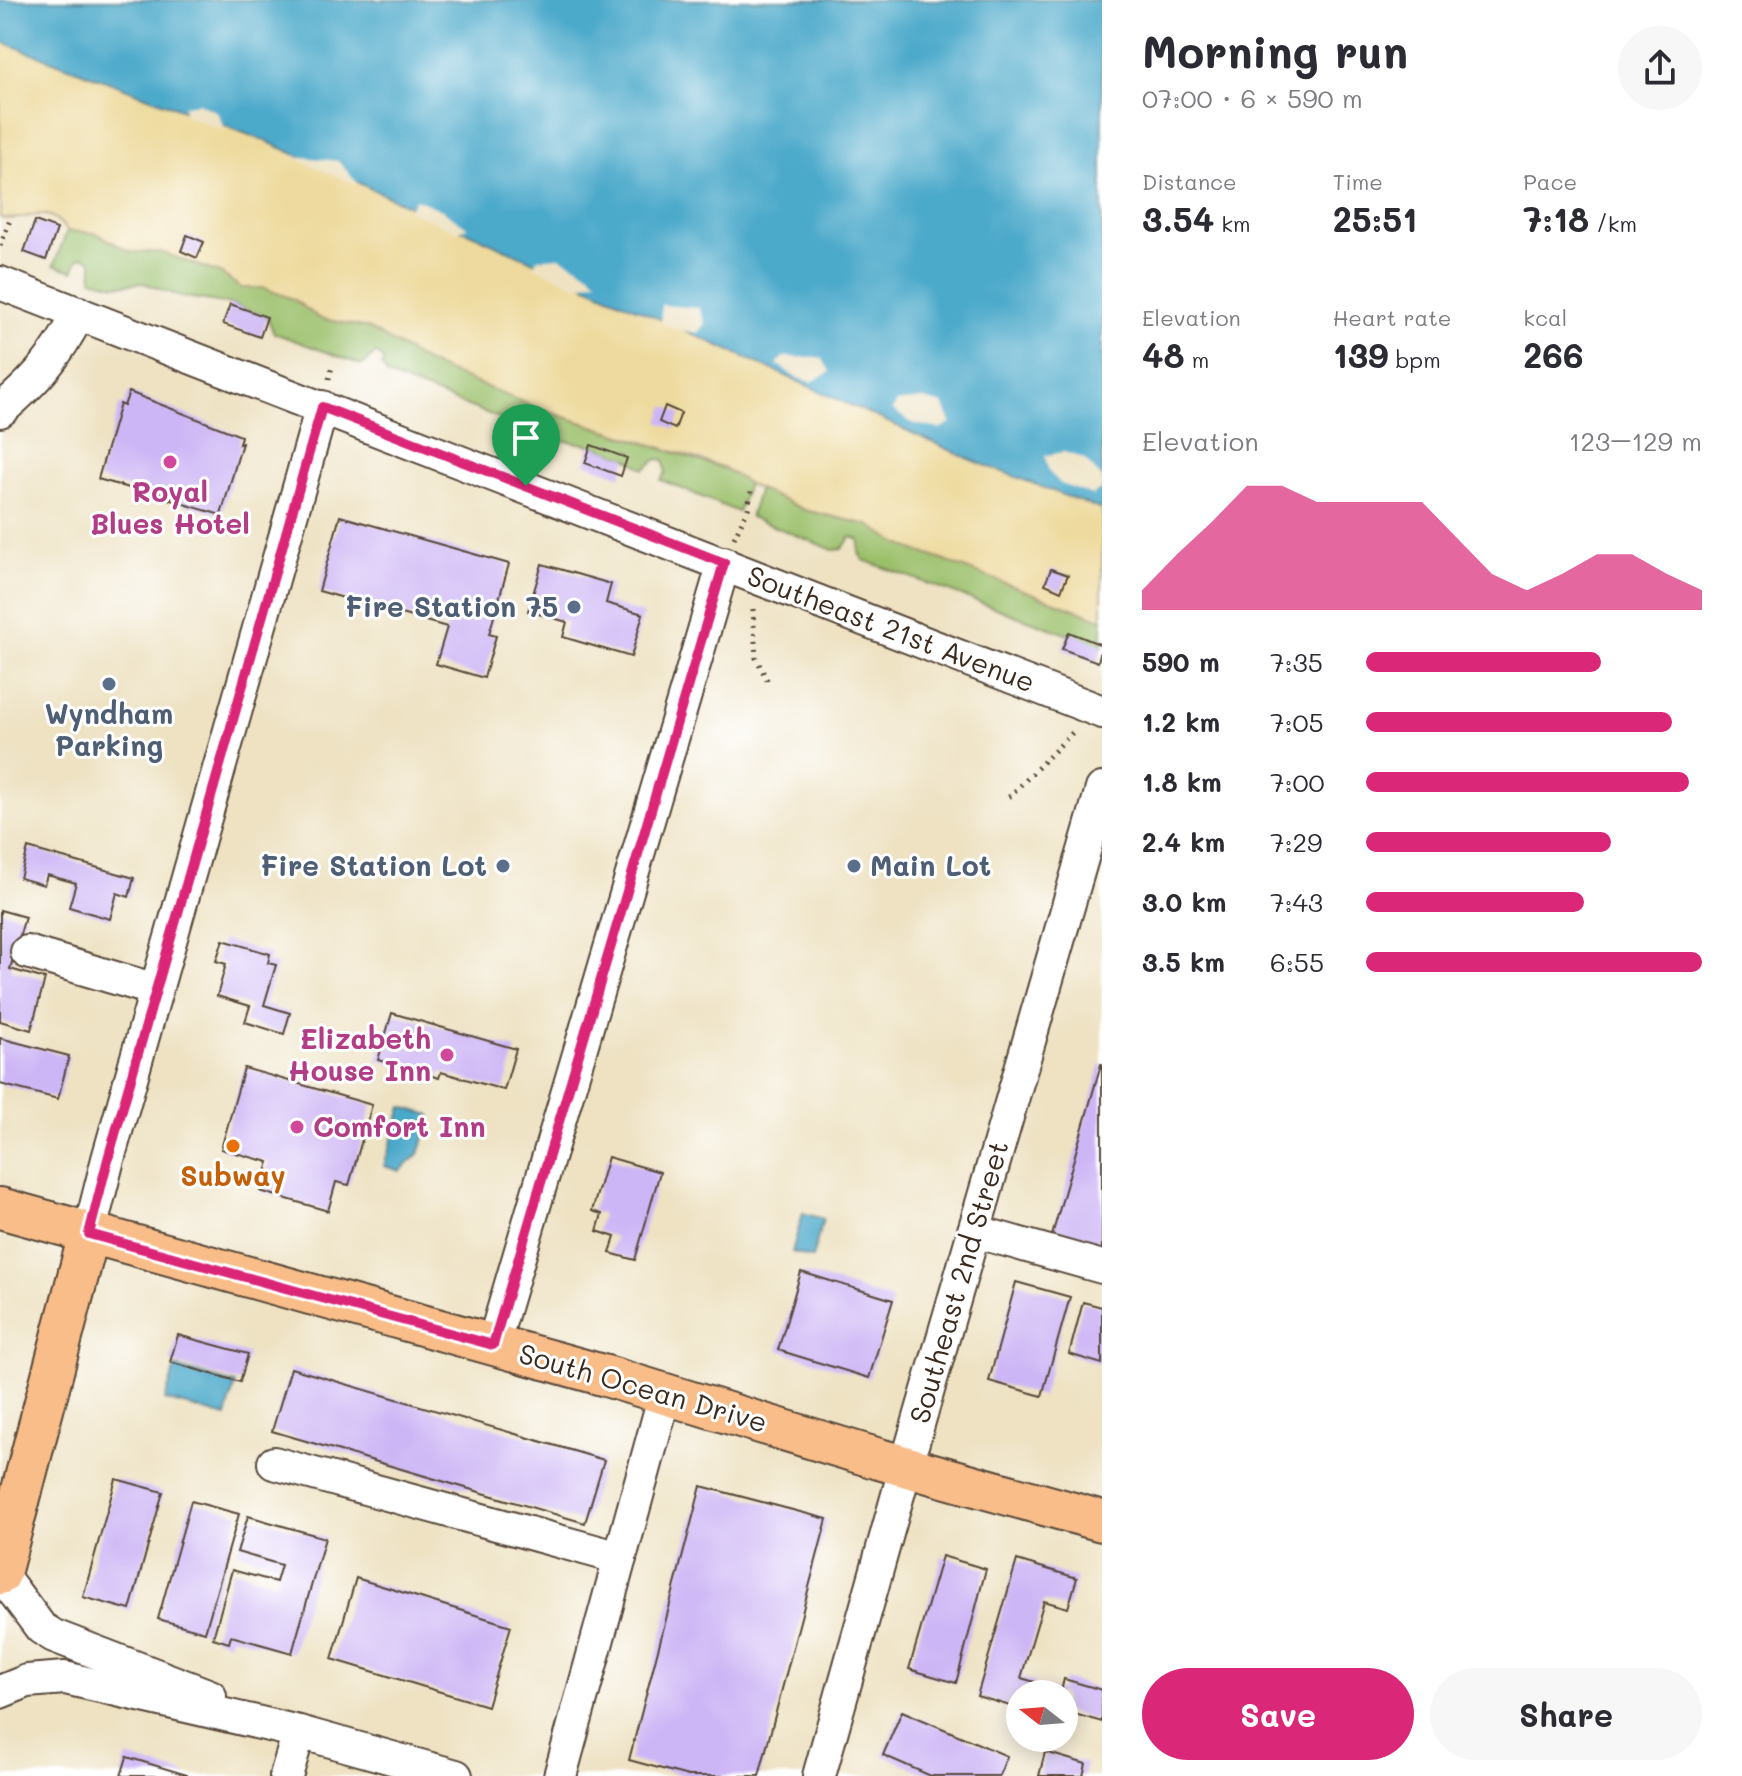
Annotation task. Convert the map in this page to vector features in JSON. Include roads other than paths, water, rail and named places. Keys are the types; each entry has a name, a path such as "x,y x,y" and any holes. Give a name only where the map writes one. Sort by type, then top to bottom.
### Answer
{"main road":[{"name":"South Ocean Drive","path":"0,1208 493,1345 1102,1521"},
{"path":"0,1573 89,1234"}],"street":[{"name":"Southeast 21st Avenue","path":"0,283 1102,712"},
{"path":"0,411 33,382 62,347 79,313"},
{"path":"89,1234 322,407"},
{"path":"493,1345 724,563"},
{"name":"Southeast 2nd Street","path":"819,1776 1102,789"},
{"path":"27,952 156,990"},
{"path":"974,1231 1102,1267"},
{"path":"560,1776 665,1394"},
{"path":"274,1463 620,1558"},
{"path":"0,1573 31,1616 54,1636 299,1732"},
{"path":"0,1692 27,1681 65,1678 299,1732 456,1776"},
{"path":"286,1776 299,1732"}],"water":[{"path":"0,0 1102,0 1102,510 974,461 268,142 0,41"},
{"path":"402,1107 431,1115 419,1154 400,1171 384,1166"},
{"path":"803,1213 823,1219 812,1258 792,1252"},
{"path":"175,1367 235,1384 226,1417 165,1400"}],"place":[{"name":"Royal Blues Hotel","path":"170,462"},
{"name":"Fire Station 75","path":"574,607"},
{"name":"Wyndham Parking","path":"109,684"},
{"name":"Fire Station Lot","path":"503,866"},
{"name":"Main Lot","path":"854,866"},
{"name":"Elizabeth House Inn","path":"447,1055"},
{"name":"Comfort Inn","path":"297,1127"},
{"name":"Subway","path":"233,1146"}]}
